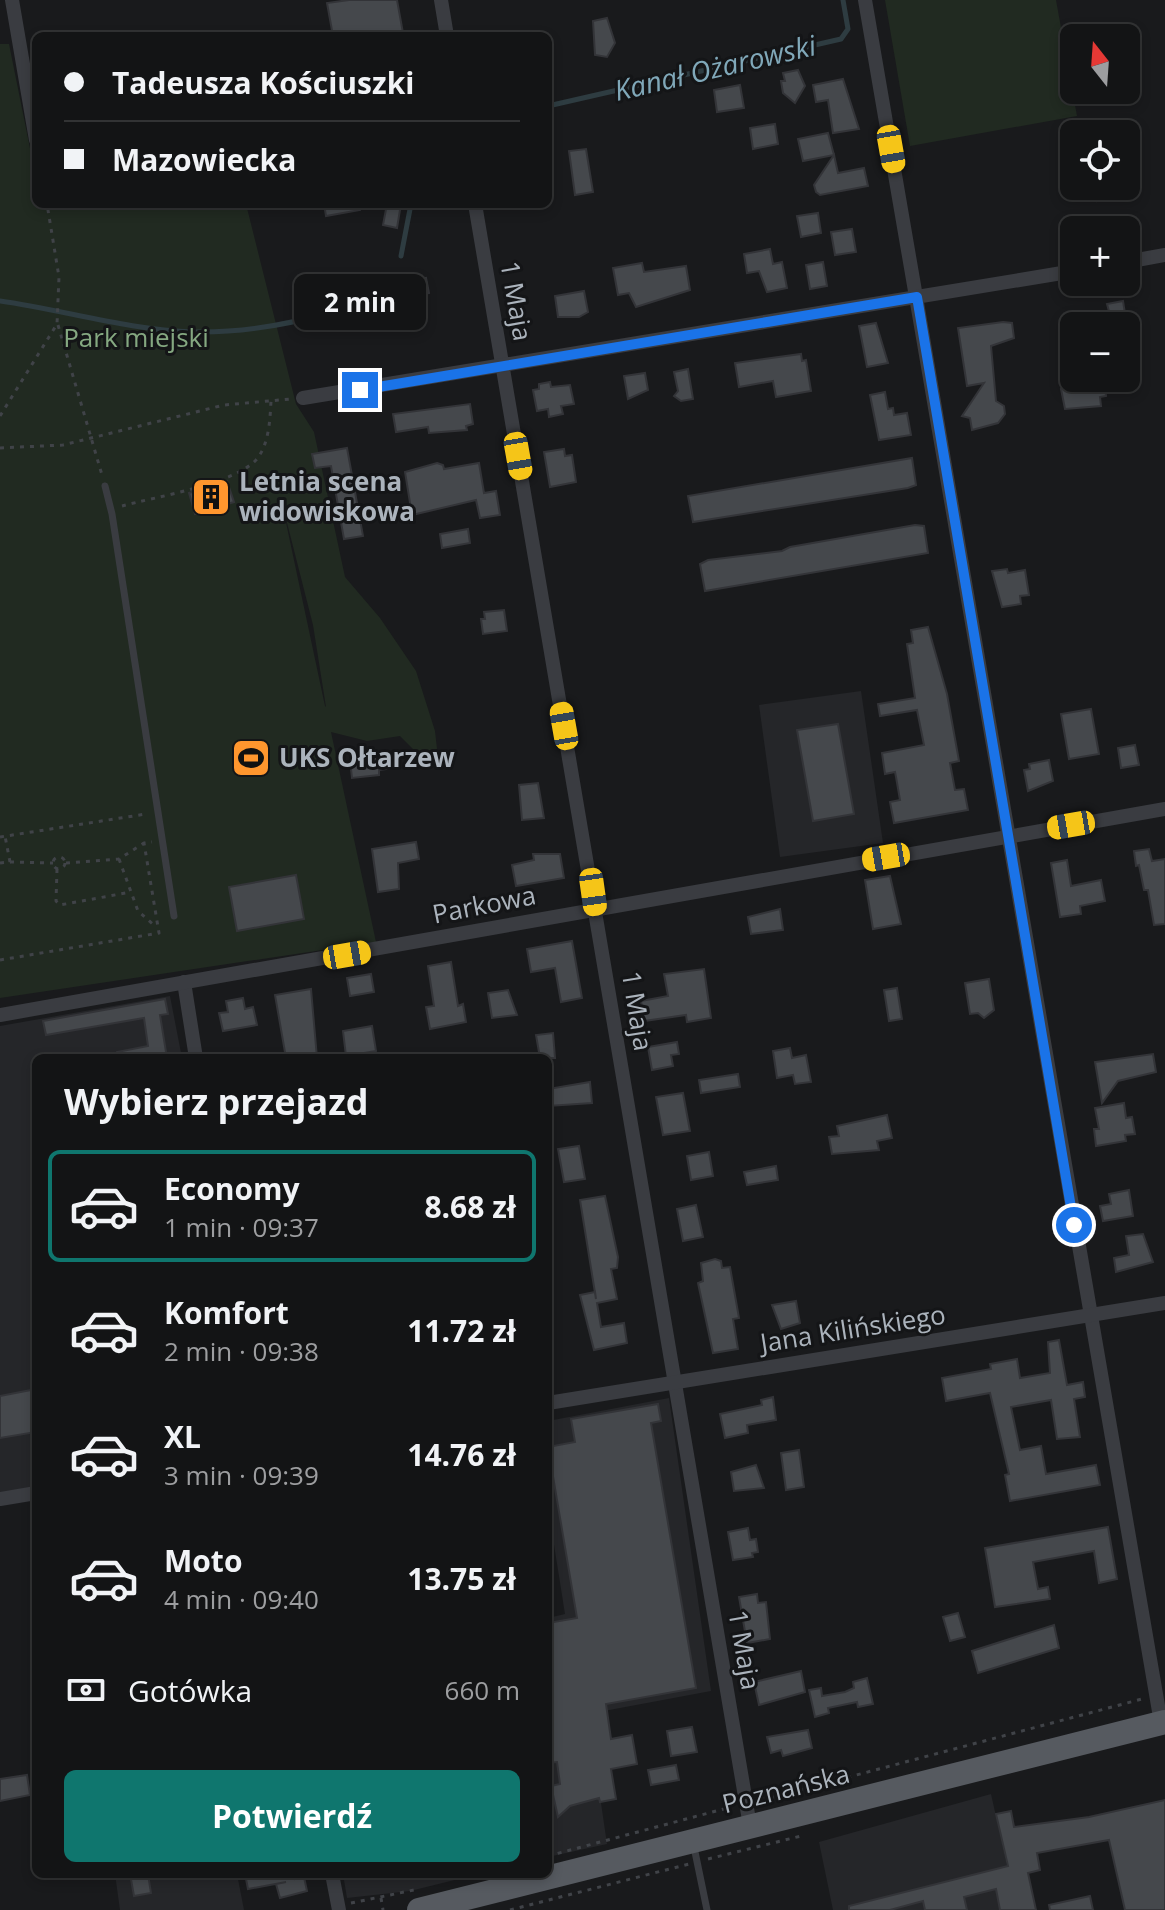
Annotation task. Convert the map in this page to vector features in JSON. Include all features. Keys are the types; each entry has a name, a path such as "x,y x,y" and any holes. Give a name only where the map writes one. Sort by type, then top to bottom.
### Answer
{"main road":[{"name":"Poznańska","path":"552,1871 693,1841 1163,1722"},
{"name":"Poznańska","path":"421,1899 519,1878"}],"street":[{"path":"12,0 32,117"},
{"path":"441,0 446,32"},
{"path":"865,0 1153,1687 1163,1722"},
{"name":"1 Maja","path":"476,208 750,1826"},
{"path":"1140,259 1165,255"},
{"path":"303,398 503,368 1060,273"},
{"name":"Parkowa","path":"0,1015 1165,809"},
{"path":"184,982 195,1054"},
{"name":"Jana Kilińskiego","path":"552,1402 674,1380 1165,1303"},
{"path":"0,1499 32,1494"},
{"path":"333,1878 339,1908"}],"lane":[{"path":"105,486 174,916"},
{"path":"693,1841 707,1910"}],"path":[{"path":"0,416 59,316 61,305 48,208"},
{"path":"57,324 105,486"},
{"path":"0,448 63,445 224,405 303,398"},
{"path":"111,509 228,476 256,460 270,430 271,401"},
{"path":"10,862 2,837 159,812"},
{"path":"57,869 66,863 119,859 144,843 163,840"},
{"path":"0,960 159,933 144,843"},
{"path":"0,863 53,863 59,857 66,863"},
{"path":"119,859 138,911 159,929"},
{"path":"53,863 57,869 56,901 60,905 131,892"},
{"path":"755,1792 761,1798 770,1798 1135,1704 1142,1699 1141,1691 1153,1687"},
{"path":"552,1855 732,1807"},
{"path":"339,1908 380,1897 421,1899"},
{"path":"380,1897 383,1910"}],"shaded area":[{"path":"861,691 883,843 780,857 759,705"},
{"path":"170,996 181,1054 32,1054 32,1489 0,1494 0,1026"},
{"path":"669,1398 711,1691 588,1714 607,1844 552,1856 552,1617 565,1614 552,1532 552,1420"},
{"path":"991,1794 1017,1910 833,1910 819,1842"},
{"path":"116,1878 238,1878 244,1910 120,1910"},
{"path":"344,1878 463,1878 410,1891 347,1898"}],"green space":[{"path":"885,0 1056,0 1060,24 1060,104 1075,104 1077,116 910,146"},
{"name":"Park miejski","path":"0,44 9,44 32,158 32,208 247,208 296,404 314,432 345,577 380,618 416,671 435,731 437,749 422,758 400,736 367,741 331,732 376,942 0,998","holes":["281,499 313,625 325,706"]}],"building":[{"path":"397,0 403,32 332,32 327,3"},
{"path":"607,18 615,43 607,57 595,55 593,21"},
{"path":"798,70 805,86 795,103 783,93 781,81 785,81 783,73"},
{"path":"843,79 859,129 833,133 828,100 816,102 813,85"},
{"path":"740,85 744,108 717,112 714,90"},
{"path":"775,124 778,144 753,149 750,128"},
{"path":"828,133 834,155 803,161 798,139"},
{"path":"586,149 593,192 575,195 569,151"},
{"path":"834,155 838,173 864,168 868,186 820,195 816,192 814,185"},
{"path":"325,208 360,208 360,210 326,216"},
{"path":"386,208 400,208 397,228 383,225"},
{"path":"818,213 821,233 801,237 797,216"},
{"path":"852,229 856,252 835,255 831,232"},
{"path":"770,249 773,264 782,262 787,288 767,292 759,271 747,273 744,254"},
{"path":"823,262 827,286 810,289 806,265"},
{"path":"642,263 644,272 686,266 690,290 636,307 629,293 618,295 613,268"},
{"path":"426,278 429,293 402,299 399,283"},
{"path":"584,291 588,312 579,317 558,317 555,296"},
{"path":"1123,301 1125,312 1109,312 1107,304"},
{"path":"876,323 888,363 867,367 859,326"},
{"path":"1012,323 1014,338 991,346 996,401 1004,406 1005,414 998,423 972,430 970,418 962,416 984,383 967,386 958,328"},
{"path":"801,354 802,361 806,360 811,391 776,397 773,381 739,387 735,363"},
{"path":"688,369 693,399 681,401 674,396 678,391 674,372"},
{"path":"645,373 648,390 628,399 624,376"},
{"path":"550,382 551,387 570,385 574,404 561,406 563,414 549,417 548,409 537,411 533,390 539,389 539,384"},
{"path":"885,392 888,409 893,408 894,415 907,413 911,435 879,440 870,395"},
{"path":"1062,392 1106,392 1106,396 1100,397 1101,406 1065,409"},
{"path":"470,404 473,424 466,426 467,430 429,433 428,427 396,432 393,414"},
{"path":"347,448 363,536 344,539 331,466 315,468 312,454"},
{"path":"564,449 565,456 572,455 576,482 550,487 544,452"},
{"path":"912,458 916,485 908,488 693,522 688,496"},
{"path":"437,463 444,469 479,463 484,493 496,491 500,515 480,518 476,500 412,515 405,472"},
{"name":"Letnia scena widowiskowa","path":"227,481 234,502 195,514 189,493"},
{"path":"915,525 924,526 928,553 705,591 700,564 708,560 782,551"},
{"path":"468,529 470,543 442,548 440,534"},
{"path":"1007,569 1008,573 1025,570 1029,595 1020,596 1021,604 1002,607 992,571"},
{"path":"504,610 507,631 483,634 481,619 485,619 484,612"},
{"path":"928,627 947,694 959,761 950,763 955,790 964,789 968,810 894,823 890,802 900,800 895,772 885,774 882,753 924,745 917,710 880,716 878,704 915,698 907,644 913,643 911,630"},
{"path":"1091,709 1099,754 1069,759 1061,714"},
{"path":"838,724 854,814 813,821 797,730"},
{"path":"1135,745 1139,765 1121,768 1118,748"},
{"path":"386,757 387,769 379,770 379,775 352,778 350,760"},
{"path":"1049,760 1053,781 1028,791 1024,770 1030,769 1029,764"},
{"path":"538,783 544,818 522,820 519,785"},
{"path":"416,842 419,859 398,863 399,889 378,892 372,849"},
{"path":"1149,849 1152,861 1165,859 1165,924 1154,925 1148,890 1144,890 1139,865 1136,866 1134,851"},
{"path":"533,854 560,854 564,878 516,886 512,865 534,860"},
{"path":"1067,860 1071,886 1101,880 1105,901 1080,906 1081,914 1060,917 1051,863"},
{"path":"296,875 304,919 237,931 229,887"},
{"path":"890,876 901,924 873,929 865,880"},
{"path":"780,909 783,930 751,934 748,917"},
{"path":"572,941 582,998 561,1002 555,968 531,972 527,949"},
{"path":"451,962 458,1006 463,1004 466,1022 430,1029 426,1007 434,1006 428,966"},
{"path":"704,969 711,1018 687,1022 686,1015 644,1021 641,1001 668,996 664,974"},
{"path":"371,974 374,992 350,996 347,978"},
{"path":"989,979 994,1010 984,1018 978,1013 970,1014 965,983"},
{"path":"897,988 902,1019 889,1021 884,990"},
{"path":"311,989 317,1054 285,1054 275,995"},
{"path":"508,990 517,1015 492,1018 488,993"},
{"path":"243,998 245,1009 253,1007 257,1025 223,1031 219,1013 228,1012 226,1001"},
{"path":"165,999 168,1014 160,1015 166,1054 117,1054 148,1046 144,1018 46,1035 43,1021"},
{"path":"372,1026 376,1051 346,1054 343,1031"},
{"path":"553,1033 555,1058 552,1054 539,1054 536,1035"},
{"path":"677,1042 679,1054 671,1055 673,1066 652,1070 648,1047"},
{"path":"790,1048 792,1058 806,1055 811,1082 795,1084 793,1075 777,1078 773,1051"},
{"path":"1153,1054 1156,1072 1118,1081 1102,1103 1095,1062"},
{"path":"738,1074 740,1087 701,1093 699,1080"},
{"path":"590,1082 592,1103 552,1106 552,1088"},
{"path":"683,1093 690,1131 663,1135 656,1097"},
{"path":"1124,1103 1126,1118 1132,1117 1135,1134 1125,1135 1126,1141 1096,1146 1094,1129 1099,1129 1095,1108"},
{"path":"887,1115 892,1138 877,1141 879,1150 832,1154 829,1137 839,1136 837,1126"},
{"path":"579,1146 585,1179 564,1182 558,1149"},
{"path":"709,1152 713,1176 691,1180 687,1156"},
{"path":"776,1166 778,1180 747,1185 744,1172"},
{"path":"1129,1190 1133,1216 1103,1221 1100,1206 1111,1204 1109,1194"},
{"path":"605,1196 618,1257 617,1268 611,1269 617,1299 597,1303 601,1327 624,1323 627,1343 594,1350 580,1295 595,1292 580,1200"},
{"path":"696,1205 703,1237 683,1241 677,1209"},
{"path":"1143,1234 1153,1262 1116,1272 1114,1258 1129,1255 1126,1236"},
{"path":"715,1259 721,1261 722,1268 730,1267 739,1318 733,1319 738,1349 713,1353 698,1283 703,1281 701,1263"},
{"path":"796,1301 800,1323 781,1329 772,1305"},
{"path":"1059,1340 1067,1385 1083,1382 1085,1397 1074,1399 1080,1437 1057,1439 1051,1400 1011,1407 1020,1450 1041,1446 1046,1474 1096,1465 1100,1485 1010,1501 1005,1475 1009,1474 990,1393 946,1401 942,1378 991,1369 990,1364 1017,1359 1020,1378 1050,1373 1048,1342"},
{"path":"32,1390 32,1433 0,1438 0,1396"},
{"path":"773,1397 776,1420 747,1425 748,1433 725,1438 720,1414 762,1405 761,1400"},
{"path":"658,1404 661,1421 651,1423 696,1688 606,1704 611,1739 632,1735 637,1764 611,1769 616,1799 600,1802 599,1798 570,1806 558,1817 552,1790 552,1786 560,1784 557,1762 552,1763 552,1622 577,1618 552,1471 552,1446 575,1442 571,1419"},
{"path":"799,1450 804,1487 786,1490 781,1453"},
{"path":"756,1465 764,1488 734,1491 731,1472"},
{"path":"1108,1527 1117,1579 1099,1583 1094,1551 1033,1562 1038,1589 1048,1587 1050,1599 995,1607 985,1548"},
{"path":"748,1528 750,1540 756,1539 758,1552 752,1553 753,1557 733,1560 728,1532"},
{"path":"757,1594 758,1603 766,1602 770,1639 747,1643 739,1597"},
{"path":"958,1613 965,1637 950,1641 943,1617"},
{"path":"1054,1625 1059,1648 978,1673 972,1651"},
{"path":"801,1671 805,1692 759,1705 754,1682"},
{"path":"867,1678 873,1704 858,1707 857,1702 828,1708 829,1713 815,1717 809,1690 821,1688 822,1696 845,1692 854,1688 853,1682"},
{"path":"692,1727 697,1752 671,1756 667,1731"},
{"path":"808,1730 812,1748 783,1756 781,1750 771,1753 767,1737"},
{"path":"676,1765 679,1780 651,1785 648,1770"},
{"path":"27,1775 30,1795 0,1801 0,1779"},
{"path":"1165,1800 1165,1910 1125,1910 1109,1840 1037,1853 1040,1870 1028,1873 1036,1910 1000,1910 996,1889 964,1897 967,1910 925,1910 923,1901 890,1910 849,1910 849,1906 1008,1866 996,1814 1011,1811 1014,1827 1089,1817"},
{"path":"131,1878 149,1878 151,1893 134,1896"},
{"path":"246,1878 304,1878 307,1891 280,1898 276,1884 286,1882 248,1889"},
{"path":"1090,1896 1093,1910 1050,1910 1049,1905"}],"waterway":[{"name":"Kanał Ożarowski","path":"552,105 841,39 848,29 843,0"},
{"name":"Kanał Ożarowski","path":"401,256 410,208"},
{"name":"Kanał Ożarowski","path":"0,301 144,328 193,332 263,327 332,312"}],"place":[{"name":"Letnia scena widowiskowa","path":"211,497"},
{"name":"UKS Ołtarzew","path":"251,758"}],"route":[{"path":"360,390 917,297 1074,1225"}]}
